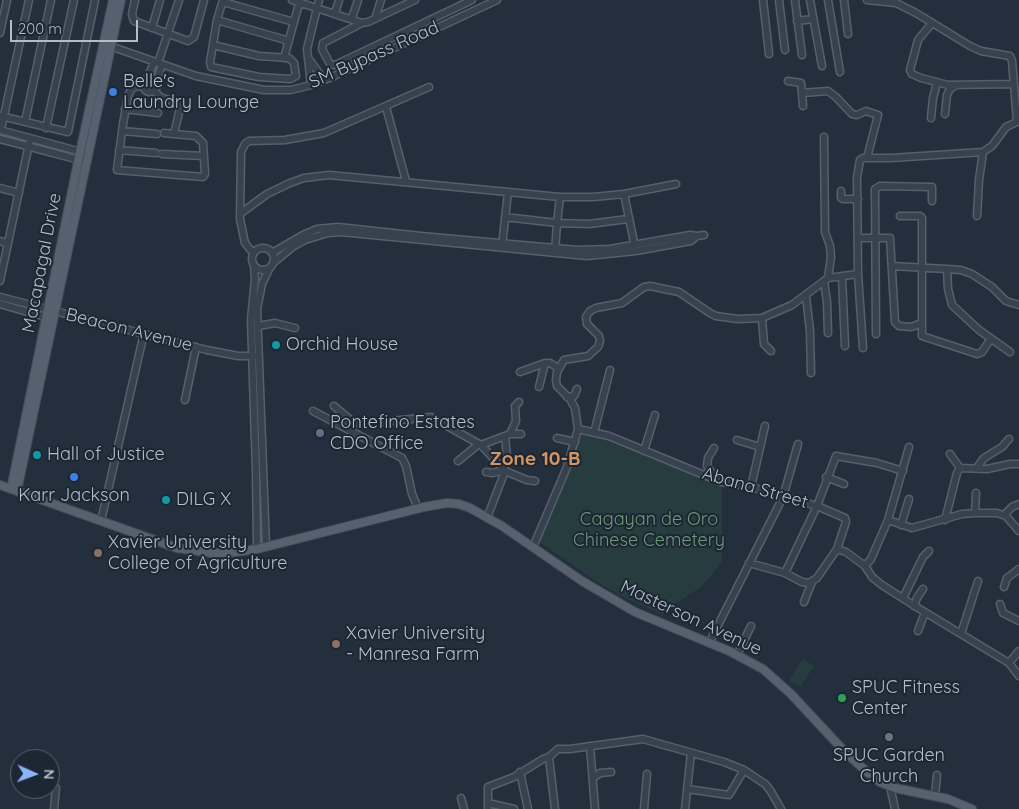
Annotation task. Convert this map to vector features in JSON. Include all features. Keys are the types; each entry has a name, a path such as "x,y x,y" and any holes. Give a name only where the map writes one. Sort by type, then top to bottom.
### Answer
{"main road":[{"path":"107,45 113,0"},
{"path":"107,45 121,0"},
{"name":"Macapagal Drive","path":"14,490 107,45"},
{"name":"Masterson Avenue","path":"0,485 177,548 224,553 257,549 418,508 447,503 459,504 487,518 582,581 634,612 710,643 763,668 777,680 845,752 872,776 890,786 935,796 972,809"}],"street":[{"path":"0,33 7,0"},
{"path":"29,0 2,116 1,128 83,157"},
{"path":"24,122 51,0"},
{"path":"46,128 74,0"},
{"path":"2,116 66,132 70,128 95,0"},
{"path":"135,0 132,14 133,19 152,28 191,40 194,37 204,0"},
{"path":"152,28 160,0"},
{"path":"154,90 147,91 145,82 158,63 179,0"},
{"path":"292,0 318,3 335,13 362,23"},
{"path":"335,13 339,0"},
{"path":"352,18 358,0"},
{"path":"375,18 380,0"},
{"path":"415,0 402,3 323,43 322,50 330,64 335,65 456,3 472,0"},
{"name":"SM Bypass Road","path":"107,45 196,76 264,90 291,90 324,80 497,0"},
{"path":"764,0 769,54"},
{"path":"779,0 785,50"},
{"path":"794,0 802,55"},
{"path":"810,0 822,66"},
{"path":"828,0 840,72"},
{"path":"844,0 848,34"},
{"path":"863,348 858,274 858,199 859,162 861,158 983,152 992,146 1006,128 1018,121 1013,84 1016,70 1010,56 974,48 896,3 867,0"},
{"path":"213,45 259,56 292,60 296,69 296,76 290,79 260,77 211,66 210,62 217,20 223,1 294,22"},
{"path":"284,58 300,1"},
{"path":"311,85 308,45 318,3"},
{"path":"797,22 813,19"},
{"path":"217,20 289,41"},
{"path":"932,23 918,40 910,70 912,74 937,83 955,86 1013,84"},
{"path":"308,58 324,80"},
{"path":"154,90 156,88 158,63"},
{"path":"156,82 152,79 132,88 125,109 117,170 204,177 203,143 199,138 164,134"},
{"path":"788,81 801,82 803,106"},
{"path":"932,118 933,98 937,83"},
{"path":"945,114 947,95 950,89 955,86"},
{"path":"253,253 248,248 243,237 241,213 242,152 245,144 249,141 291,139 324,133 429,87"},
{"path":"154,90 160,97 184,104 174,134"},
{"path":"802,93 828,91 852,114 857,115 866,111 878,115 867,158"},
{"path":"386,107 406,181"},
{"path":"125,109 158,113"},
{"path":"122,131 157,134"},
{"path":"824,137 825,232 830,246 831,257 826,280 828,333"},
{"path":"0,139 28,147 83,157"},
{"path":"0,282 30,139"},
{"path":"119,150 204,156"},
{"path":"977,216 983,152"},
{"path":"241,213 267,194 290,183 304,178 329,175 560,197 593,197 624,194 676,184"},
{"path":"876,334 874,191 876,187 932,187 932,201"},
{"path":"0,188 19,193"},
{"path":"841,191 841,198 858,199"},
{"path":"502,246 508,192"},
{"path":"624,194 635,248"},
{"path":"555,252 560,197"},
{"path":"900,216 920,216 922,218 923,337 941,341 977,354 983,351 990,340"},
{"path":"505,217 557,223 589,224 628,219"},
{"path":"272,253 317,229 338,227 555,252 595,253 635,248 690,235 700,236"},
{"path":"254,266 260,270 272,265 294,246 305,240 322,234 341,232 502,246"},
{"path":"858,238 890,238 896,324 911,327 922,323"},
{"path":"0,241 7,243"},
{"path":"257,549 251,320 254,266 251,258 256,249 264,247 272,253 274,258 262,284 257,309 266,546"},
{"path":"892,266 961,270 972,274 992,287 1006,301 1019,305"},
{"path":"947,269 948,289 952,305 990,340 1010,352"},
{"path":"533,547 567,467 578,429 575,408 568,397 557,386 558,368 564,360 588,356 598,347 599,336 587,324 586,317 590,311 622,303 647,286 661,287 679,292 716,316 738,319 762,318 806,296 826,280 858,274"},
{"path":"842,276 845,346"},
{"name":"Beacon Avenue","path":"0,296 51,314"},
{"path":"806,296 810,331 811,373"},
{"name":"Beacon Avenue","path":"0,304 144,333 232,355 259,356"},
{"path":"762,318 764,344 771,351"},
{"path":"258,326 275,323 295,328"},
{"path":"101,521 144,333"},
{"path":"185,400 196,347"},
{"path":"520,372 545,363 550,363 558,368"},
{"path":"539,387 545,363"},
{"path":"594,433 610,370"},
{"path":"568,397 574,396 577,389"},
{"path":"487,518 504,470 508,435 516,421 516,406 519,402"},
{"path":"334,406 352,421 361,424 428,416 480,445 504,470 527,480 535,481"},
{"path":"313,410 402,458 418,508"},
{"path":"644,451 655,415"},
{"path":"751,486 765,426"},
{"name":"Abana Street","path":"578,429 609,436 722,482 751,486 817,506 846,520 837,549"},
{"path":"458,461 480,445 508,435 521,434"},
{"path":"557,438 575,442"},
{"path":"976,469 984,458 1002,447 1009,439"},
{"path":"736,440 760,447"},
{"path":"710,643 783,497 798,444"},
{"path":"866,566 888,520 909,447"},
{"path":"714,448 708,458 707,466 722,482"},
{"path":"950,454 960,468"},
{"path":"785,573 817,506 834,458 838,455 877,463 903,471"},
{"path":"960,468 976,469 1019,464"},
{"path":"945,520 960,468"},
{"path":"486,472 496,473 504,470"},
{"path":"826,477 844,484"},
{"path":"975,513 976,493"},
{"path":"901,525 909,499"},
{"path":"256,502 264,502"},
{"path":"1004,515 1012,507 1019,504"},
{"path":"888,520 912,528 962,514 1004,515 1019,530"},
{"path":"804,602 812,582 817,578 837,549 850,554 866,566 868,572 876,581 1009,663 1019,676"},
{"path":"903,598 929,551"},
{"path":"749,563 785,573 802,582 812,582"},
{"path":"1004,587 1007,578 1019,569"},
{"path":"961,634 978,581"},
{"path":"914,606 923,589"},
{"path":"1000,604 1003,613 1019,621"},
{"path":"918,631 925,612"},
{"path":"737,655 751,626"},
{"path":"1009,663 1019,651"},
{"path":"514,809 488,806 488,787 514,777 549,757 558,749 643,739 724,762 744,770 765,784 781,809"},
{"path":"590,746 595,809"},
{"path":"685,809 691,754"},
{"path":"549,757 556,809"},
{"path":"687,789 728,795 744,770"},
{"path":"520,772 528,809"},
{"path":"593,778 600,773 611,772"},
{"path":"644,809 647,774"},
{"path":"935,796 937,775"},
{"path":"890,786 895,809"},
{"path":"461,798 464,809"}],"green space":[{"name":"Cagayan de Oro Chinese Cemetery","path":"580,431 609,437 722,484 722,562 701,587 670,607 663,615 619,595 538,541 571,463"},
{"path":"803,659 814,666 800,687 789,680"}],"place":[{"name":"Belle's Laundry Lounge","path":"113,92"},
{"name":"Orchid House","path":"276,345"},
{"name":"Pontefino Estates CDO Office","path":"320,433"},
{"name":"Hall of Justice","path":"37,455"},
{"name":"Karr Jackson","path":"74,477"},
{"name":"DILG X","path":"166,500"},
{"name":"Xavier University College of Agriculture","path":"98,553"},
{"name":"Xavier University - Manresa Farm","path":"336,644"},
{"name":"SPUC Fitness Center","path":"842,698"},
{"name":"SPUC Garden Church","path":"889,737"}],"district":[{"name":"Zone 10-B","path":"535,459"}]}
